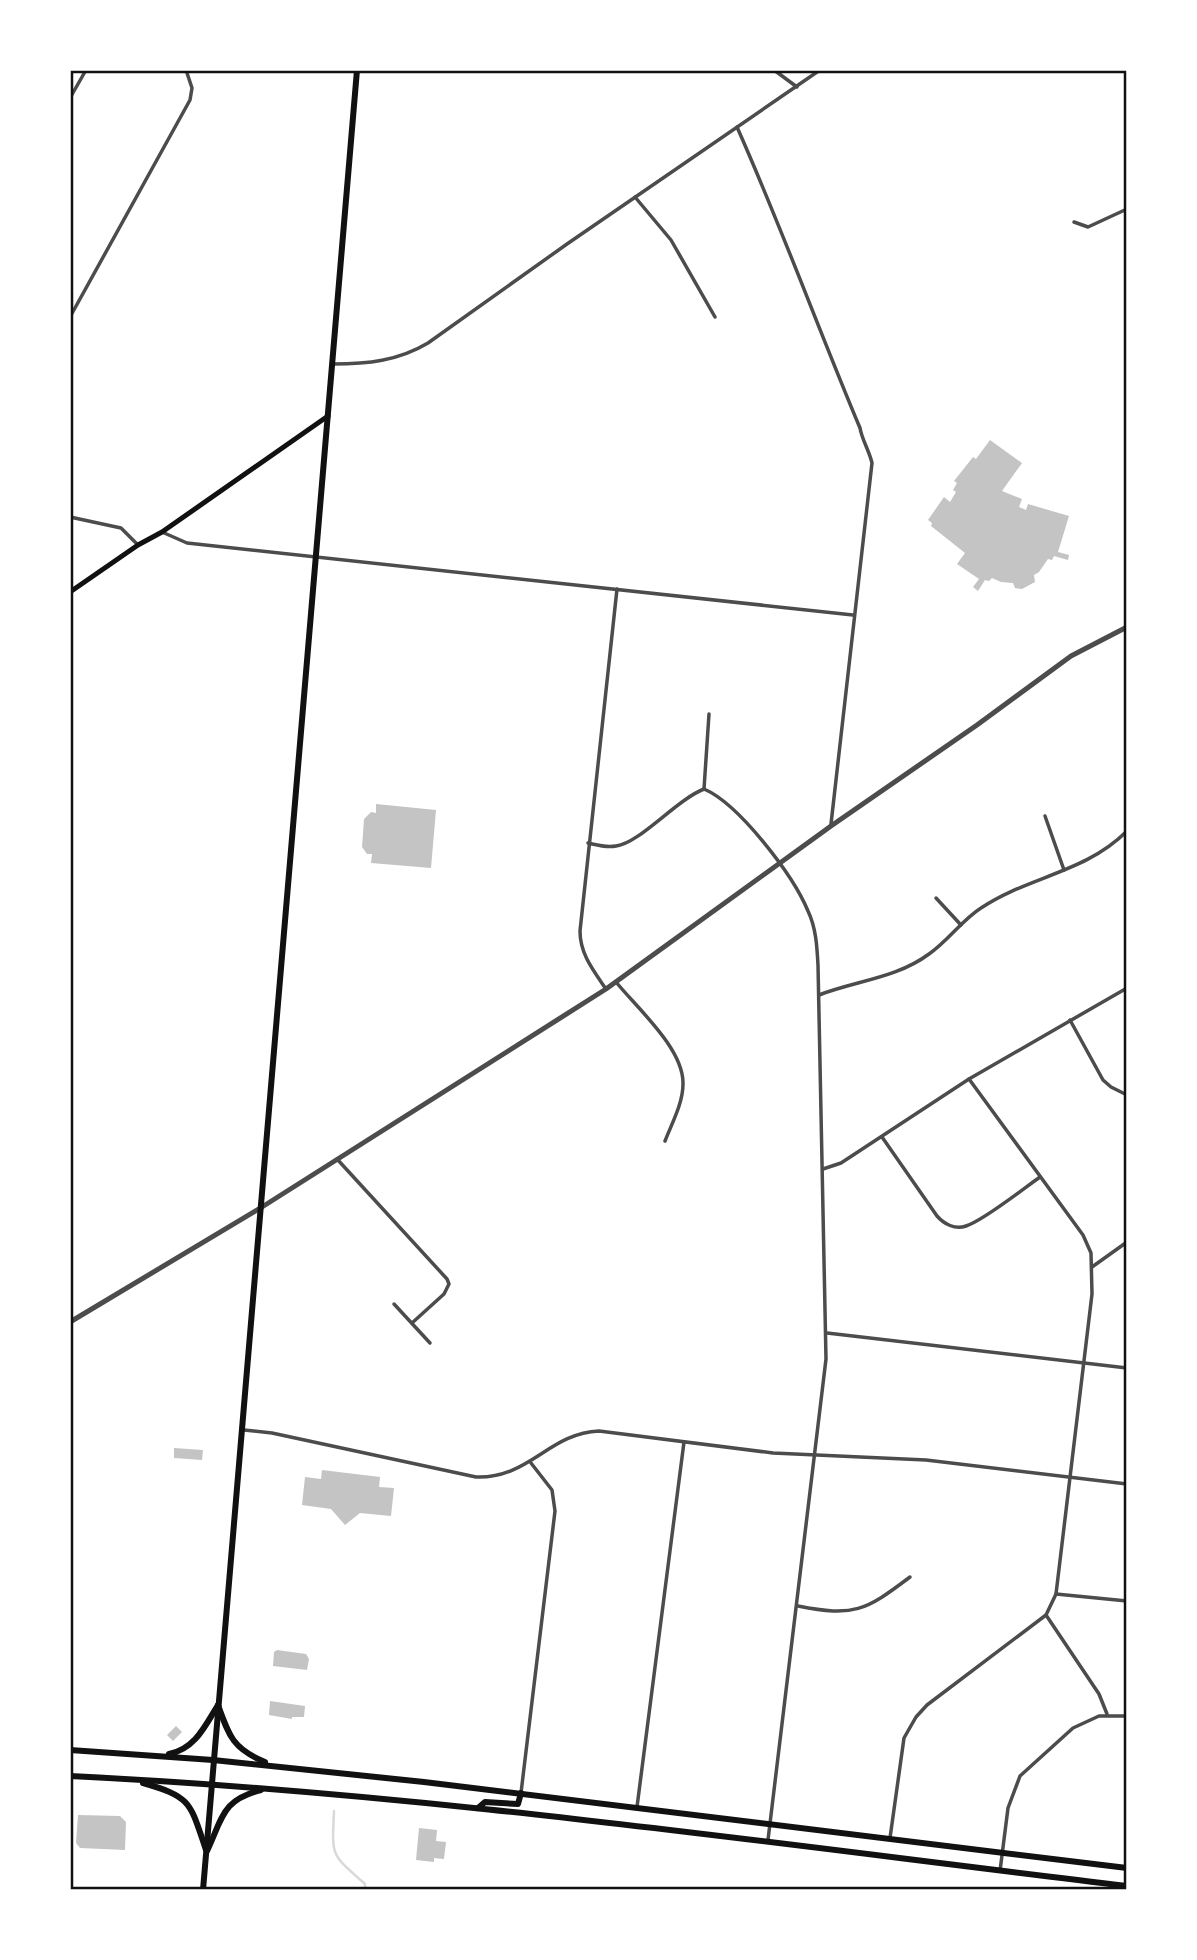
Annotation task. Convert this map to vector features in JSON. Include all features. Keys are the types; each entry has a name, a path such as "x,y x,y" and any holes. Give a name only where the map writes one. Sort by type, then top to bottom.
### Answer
{"main road":[{"path":"203,1890 358,70"},
{"path":"70,592 138,545 162,532 328,416"},
{"path":"155,1755 172,1753 189,1745 198,1737 218,1705"},
{"path":"218,1705 227,1730 238,1747 273,1765"},
{"path":"70,1750 273,1765 1127,1868"},
{"path":"70,1776 267,1788 478,1808 1127,1886"},
{"path":"131,1779 171,1791 186,1800 193,1810 206,1851"},
{"path":"206,1851 233,1802 240,1796 267,1788"},
{"path":"478,1808 485,1802 518,1804 522,1793"}],"street":[{"path":"70,98 86,70"},
{"path":"70,317 190,100 192,88 186,70"},
{"path":"774,70 797,88"},
{"path":"333,365 377,362 417,350 820,70"},
{"path":"737,127 781,228 831,361 869,449 872,463 831,826"},
{"path":"635,197 671,240 715,317"},
{"path":"1074,222 1088,227 1127,209"},
{"path":"70,517 121,528 138,545"},
{"path":"162,532 187,542 854,615"},
{"path":"606,989 580,945 588,843 617,589"},
{"path":"70,1322 262,1207 606,989 1071,656 1127,627"},
{"path":"704,789 709,713"},
{"path":"588,843 608,847 625,844 690,796 704,789"},
{"path":"704,789 736,812 781,864 808,911 816,937 827,1333 825,1371 768,1843"},
{"path":"1045,816 1064,870"},
{"path":"819,995 911,965 929,954 981,908 1040,879 1099,855 1127,831"},
{"path":"936,898 961,925"},
{"path":"616,982 679,1060 683,1082 682,1098 665,1141"},
{"path":"823,1169 841,1163 969,1079 1127,988"},
{"path":"1070,1020 1103,1080 1127,1095"},
{"path":"890,1838 904,1738 916,1717 927,1705 1046,1615 1056,1594 1092,1294 1091,1253 1083,1234 969,1079"},
{"path":"882,1136 937,1216 949,1226 974,1223 1040,1177"},
{"path":"337,1159 447,1279 447,1290 412,1323"},
{"path":"1092,1267 1127,1242"},
{"path":"394,1304 430,1343"},
{"path":"827,1333 1127,1368"},
{"path":"244,1430 272,1433 475,1477 503,1475 530,1462 557,1443 595,1431 814,1456 926,1460 1127,1484"},
{"path":"637,1807 684,1442"},
{"path":"522,1793 555,1511 552,1490 530,1462"},
{"path":"798,1606 828,1612 848,1611 879,1601 910,1577"},
{"path":"1056,1594 1127,1601"},
{"path":"1046,1615 1098,1695 1107,1714"},
{"path":"1000,1871 1008,1808 1020,1776 1073,1727 1107,1714 1127,1716"}],"building":[{"path":"990,440 1022,463 1002,491 1022,499 1019,507 1026,510 1028,504 1069,516 1058,552 1069,555 1068,560 1054,556 1052,560 1048,559 1034,575 1035,582 1022,589 1015,588 1013,583 992,578 985,580 978,591 973,587 979,579 957,564 965,553 931,526 932,523 928,520 944,497 950,502 956,492 953,490 957,483 954,481"},
{"path":"376,804 436,810 431,868 371,863 372,854 367,854 362,847 364,819 371,812 376,813"},
{"path":"174,1448 203,1450 202,1460 174,1458"},
{"path":"322,1470 380,1477 379,1487 394,1488 391,1516 360,1513 345,1525 331,1509 302,1505 305,1477 321,1479"},
{"path":"277,1650 306,1654 309,1659 307,1670 273,1666 274,1652"},
{"path":"270,1701 305,1706 304,1717 292,1719 269,1715"},
{"path":"176,1726 182,1732 173,1741 167,1735"},
{"path":"78,1815 120,1816 126,1822 125,1850 80,1848 76,1843"},
{"path":"419,1828 437,1830 436,1841 446,1842 444,1859 434,1858 434,1862 416,1860"}],"waterway":[{"path":"334,1811 333,1837 336,1853 345,1866 365,1884 365,1890"}]}
